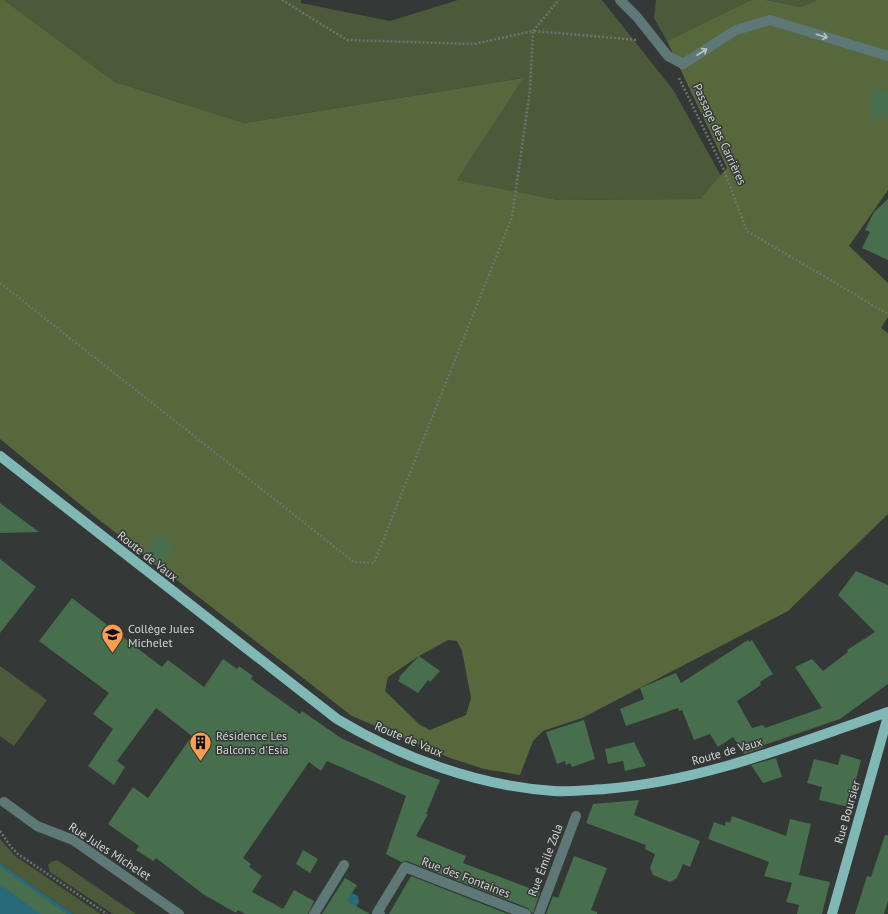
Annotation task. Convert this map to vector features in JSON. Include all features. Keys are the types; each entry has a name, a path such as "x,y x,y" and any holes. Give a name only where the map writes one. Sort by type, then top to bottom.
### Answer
{"main road":[{"name":"Route de Vaux","path":"0,456 337,719 402,752 470,777 510,785 554,791 581,791 649,784 729,766 888,712"},
{"name":"Rue Boursier","path":"832,914 888,716"}],"street":[{"path":"620,0 637,17 668,56 683,64 736,30 770,20 888,56"},
{"name":"Rue Jules Michelet","path":"4,802 37,826 73,840 179,914"},
{"name":"Rue Émile Zola","path":"539,914 576,816"},
{"path":"314,914 344,865"},
{"name":"Rue des Fontaines","path":"380,914 378,913 405,866 526,914"}],"path":[{"path":"282,0 348,40 474,44 533,30 656,42"},
{"path":"0,283 354,562 374,563 512,217 530,90 533,30 559,0"},
{"name":"Passage des Carrières","path":"668,56 724,170 747,231 888,314"},
{"path":"0,831 11,848 18,854 107,914"}],"green space":[{"path":"0,0 4,0 115,82 244,123 523,78 457,180 558,200 700,199 727,168 667,41 751,0 766,0 801,7 817,0 888,0 888,190 849,246 888,283 888,317 881,328 888,333 888,514 788,611 582,718 543,731 533,741 520,775 484,769 450,758 352,716 98,519 0,439","holes":["448,640 457,641 462,651 471,698 466,715 430,730 420,725 385,691 388,677 419,656"]},
{"path":"4,0 301,0 301,3 390,21 458,0 602,0 674,91 721,176 700,199 558,200 456,180 522,78 244,123 115,82"},
{"path":"656,0 751,0 667,41 654,18"},
{"path":"766,0 817,0 801,7"},
{"path":"0,666 47,700 14,746 0,736"},
{"path":"0,839 15,856 101,914 73,914 0,863"},
{"path":"57,860 136,914 113,914 50,872 48,865"}],"water":[{"path":"0,863 73,914 0,914"},
{"path":"352,893 358,896 359,902 352,914 339,914 347,895"}],"building":[{"path":"878,86 888,94 888,121 881,115 872,125 869,98"},
{"path":"888,199 888,260 862,248 870,232 865,230 874,212"},
{"path":"0,503 39,532 0,533"},
{"path":"160,534 175,548 159,568 143,555"},
{"path":"0,559 36,587 0,633"},
{"path":"856,571 888,585 888,684 840,719 761,746 765,747 744,754 733,737 718,747 710,734 694,740 682,710 679,711 678,708 626,726 620,709 644,699 640,688 676,673 681,683 748,640 749,642 752,640 773,674 760,682 761,685 737,701 752,728 763,725 765,728 822,708 795,667 812,659 823,671 848,652 847,650 875,632 838,595"},
{"path":"72,598 162,667 168,660 204,687 223,659 237,669 239,666 253,676 251,679 300,714 302,711 341,738 399,765 440,780 426,814 428,814 416,836 466,856 463,863 540,892 533,914 528,908 407,861 401,862 386,854 406,796 327,761 321,771 309,762 243,858 251,864 249,867 262,876 252,892 283,909 294,890 314,901 308,914 245,914 238,910 236,913 203,894 156,858 153,861 136,850 139,846 108,824 133,787 148,798 192,736 156,708 117,761 125,767 114,785 88,766 113,729 93,714 109,693 39,641"},
{"path":"419,656 440,671 430,682 428,680 418,693 398,681 400,678 399,677"},
{"path":"584,720 595,759 572,767 570,763 566,765 565,761 557,764 546,732"},
{"path":"634,742 646,766 625,771 623,761 608,764 605,749"},
{"path":"841,754 861,760 849,807 819,800 822,787 807,783 814,759 838,765"},
{"path":"776,758 782,777 763,783 751,765"},
{"path":"639,800 634,815 700,841 690,867 683,864 677,878 670,882 653,875 650,868 655,854 645,849 646,845 586,823 593,804"},
{"path":"732,816 786,836 790,819 811,824 799,875 830,882 822,914 797,914 799,905 786,902 792,883 764,876 769,862 708,839 714,822 725,826 726,821 730,823"},
{"path":"885,835 888,835 888,901 884,914 855,914 867,876 871,877"},
{"path":"303,850 318,859 310,873 296,864"},
{"path":"574,856 607,868 591,910 597,912 597,914 546,914 553,896 558,898"},
{"path":"0,867 67,914 40,914 0,884"},
{"path":"411,876 508,914 389,914"},
{"path":"345,878 357,885 347,901 370,914 322,914"}],"place":[{"name":"Collège Jules Michelet","path":"113,654"},
{"name":"Résidence Les Balcons d'Esia","path":"201,762"}]}
